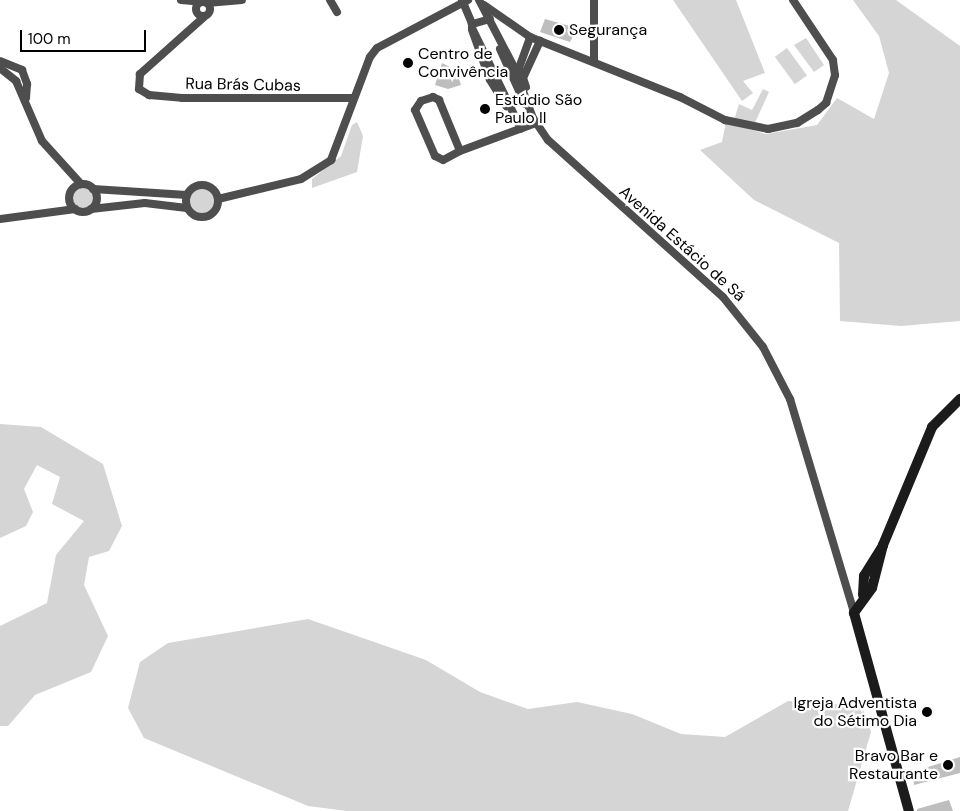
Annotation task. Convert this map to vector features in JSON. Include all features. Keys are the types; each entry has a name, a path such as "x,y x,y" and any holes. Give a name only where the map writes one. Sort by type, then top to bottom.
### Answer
{"street":[{"path":"181,0 205,3 242,0"},
{"path":"330,0 337,12"},
{"path":"594,0 594,60"},
{"path":"479,1 530,37 594,60 750,128 768,130 797,123 826,103 836,68 794,0"},
{"path":"218,199 301,179 331,160 353,98 377,48 465,1 490,80 521,129"},
{"name":"Avenida Estácio de Sá","path":"479,1 491,21 504,37 519,68 533,118"},
{"path":"205,3 211,10 204,17 196,10 205,3"},
{"name":"Rua Brás Cubas","path":"204,17 147,67 138,85 144,93 182,98 353,98"},
{"path":"472,26 491,21"},
{"name":"Avenida Estácio de Sá","path":"491,21 514,87 533,118 560,154 723,297 763,346 790,399 854,613"},
{"path":"472,26 488,46 512,114"},
{"path":"519,68 530,37"},
{"path":"523,78 540,41"},
{"path":"0,61 22,70 27,84 26,98"},
{"path":"0,68 16,81 26,98 42,141 81,184 93,189 187,195"},
{"path":"460,151 439,100 426,98 416,106 439,160 453,157 460,151 521,129 533,118"},
{"path":"75,209 71,192 81,184"},
{"path":"0,219 75,209 146,204 187,208 198,216 208,216 216,209 218,199 214,190 205,185 192,188 187,195 187,208"},
{"path":"91,209 97,197 93,189"},
{"path":"909,811 854,613 864,596 864,576 883,545 932,427 960,399"}],"shaded area":[{"path":"673,0 736,0 765,73 743,81 753,93 742,101"},
{"path":"853,0 896,0 960,46 960,321 901,326 840,321 839,243 754,200 700,150 722,142 726,122 766,134 817,125 837,98 874,119 889,73 879,36"},
{"path":"806,38 824,65 814,72 794,45"},
{"path":"787,48 807,76 795,84 775,57"},
{"path":"763,89 769,92 753,127 734,120 739,104 752,110"},
{"path":"357,122 363,136 357,172 312,188 312,179 341,156 352,125"},
{"path":"83,184 93,188 97,198 93,208 83,212 73,208 69,198 73,188"},
{"path":"202,185 208,186 213,190 217,195 217,207 213,212 208,216 202,217 196,216 191,212 187,207 186,201 187,195 191,190 196,186"},
{"path":"0,424 41,427 103,464 122,526 109,551 89,557 84,585 108,636 91,672 35,695 8,726 0,726 0,626 47,603 56,555 84,521 52,504 60,477 37,465 24,489 33,512 26,526 0,538"},
{"path":"308,619 426,660 480,692 528,709 577,702 632,714 681,734 725,737 788,701 862,706 871,732 848,811 347,811 308,806 144,738 128,708 140,662 168,643"}],"building":[{"name":"Segurança","path":"545,19 577,28 570,42 540,32"},
{"path":"442,63 450,67 446,77 458,76 461,85 448,89 435,85"},
{"name":"Bravo Bar e Restaurante","path":"960,757 960,773 914,785 912,772"},
{"path":"949,800 953,811 917,811 917,809"}],"place":[{"name":"Segurança","path":"559,30"},
{"name":"Centro de Convivência","path":"408,63"},
{"name":"Estúdio São Paulo II","path":"485,109"},
{"name":"Igreja Adventista do Sétimo Dia","path":"927,712"},
{"name":"Bravo Bar e Restaurante","path":"948,765"}]}
